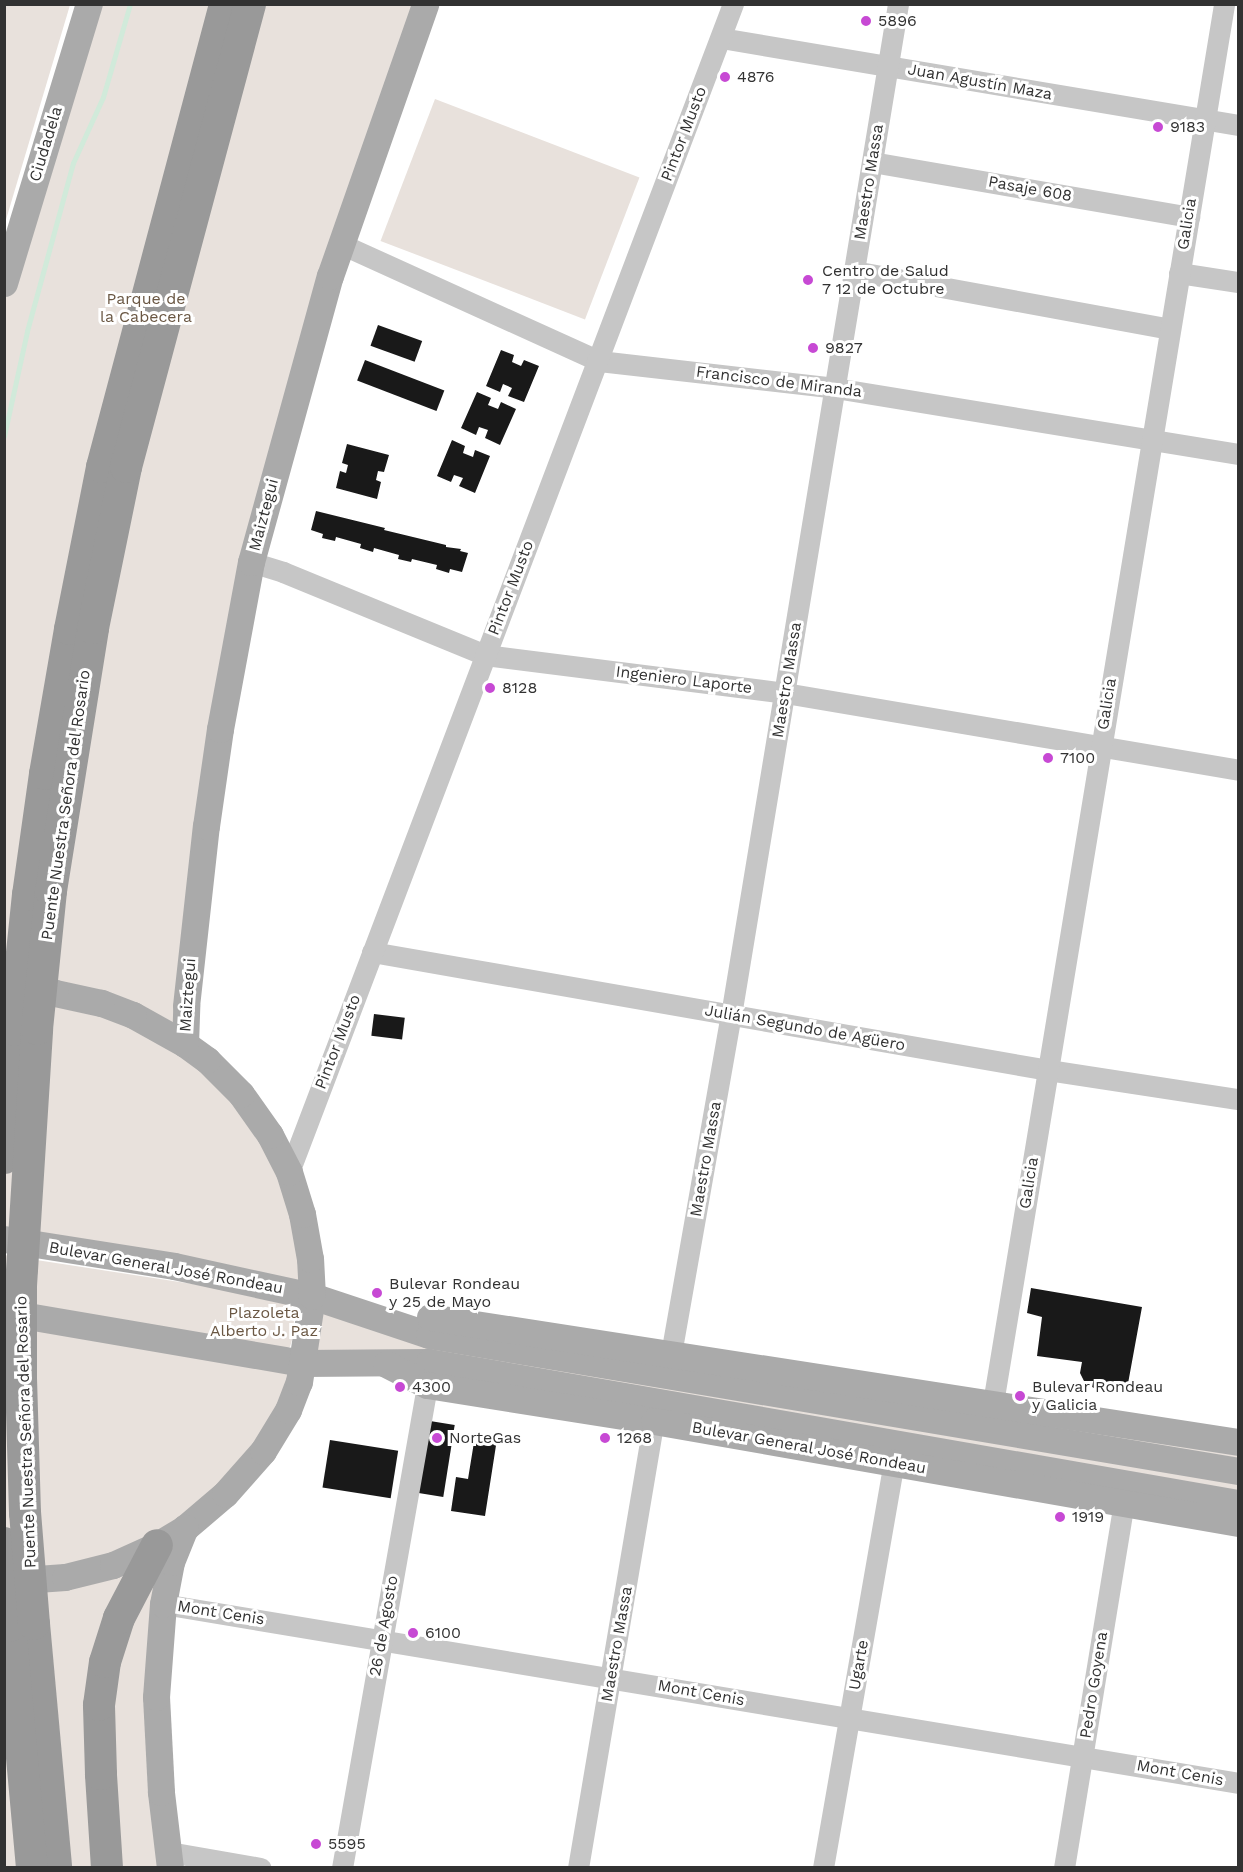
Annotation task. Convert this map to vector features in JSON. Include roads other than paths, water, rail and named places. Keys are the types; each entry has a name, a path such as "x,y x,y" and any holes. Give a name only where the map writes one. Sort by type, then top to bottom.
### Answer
{"highway":[{"name":"Puente Nuestra Señora del Rosario","path":"4,1158 28,895 70,629 102,467 225,4"},
{"name":"Puente Nuestra Señora del Rosario","path":"22,1625 25,1513 21,1286 37,1029 51,891 93,628 126,467 250,4"},
{"name":"Puente Nuestra Señora del Rosario","path":"4,1543 22,1625"},
{"path":"107,1868 99,1705 105,1662 119,1618 158,1545"},
{"path":"22,1625 32,1868"},
{"path":"22,1625 56,1868"}],"main road":[{"name":"Ciudadela","path":"4,283 89,4"},
{"name":"Maiztegui","path":"185,1044 186,1006 206,826 251,562 309,348 341,244 424,4"},
{"path":"4,992 55,993 101,1003 133,1015 185,1044 207,1060 241,1094 270,1135 289,1172 302,1214 310,1259 312,1296 299,1383 288,1410 263,1451 225,1494 185,1528 158,1545 113,1565 65,1577 4,1581"},
{"name":"Bulevar General José Rondeau","path":"4,1239 174,1266 312,1296 396,1322 429,1335 1239,1472"},
{"name":"Bulevar General José Rondeau","path":"4,1312 302,1363 429,1362 1239,1503"},
{"name":"Bulevar General José Rondeau","path":"396,1322 432,1317 1239,1442"},
{"name":"Bulevar General José Rondeau","path":"383,1363 427,1385 654,1421 1239,1523"},
{"path":"170,1860 161,1792 156,1697 163,1604 171,1562 185,1528"}],"street":[{"name":"Pintor Musto","path":"289,1172 733,4"},
{"name":"Maestro Massa","path":"671,1354 731,1015 898,4"},
{"name":"Galicia","path":"993,1403 1224,4"},
{"name":"Juan Agustín Maza","path":"721,38 1239,125"},
{"name":"Pasaje 608","path":"872,162 1189,217"},
{"name":"Francisco de Miranda","path":"341,244 599,361 835,388 1239,454"},
{"path":"854,271 1170,328"},
{"path":"1179,273 1239,282"},
{"name":"Ingeniero Laporte","path":"251,562 283,572 485,655 785,693 1239,770"},
{"name":"Julián Segundo de Agüero","path":"372,952 1048,1070 1239,1099"},
{"name":"26 de Agosto","path":"342,1868 427,1385"},
{"name":"Maestro Massa","path":"578,1868 654,1421"},
{"name":"Ugarte","path":"823,1868 894,1462"},
{"name":"Pedro Goyena","path":"1064,1868 1124,1503"},
{"name":"Mont Cenis","path":"163,1604 1239,1783"},
{"path":"170,1860 261,1868"}],"waterway":[{"path":"4,436 27,331 73,163 103,97 130,4"}],"place":[{"name":"5896","path":"866,21"},
{"name":"4876","path":"725,77"},
{"name":"9183","path":"1158,127"},
{"name":"Centro de Salud 7 12 de Octubre","path":"808,280"},
{"name":"9827","path":"813,348"},
{"name":"8128","path":"490,688"},
{"name":"7100","path":"1048,758"},
{"name":"Bulevar Rondeau y 25 de Mayo","path":"377,1293"},
{"name":"4300","path":"400,1387"},
{"name":"Bulevar Rondeau y Galicia","path":"1020,1396"},
{"name":"NorteGas","path":"437,1438"},
{"name":"1268","path":"605,1438"},
{"name":"1919","path":"1060,1517"},
{"name":"6100","path":"413,1633"},
{"name":"5595","path":"316,1844"}],"park label":[{"name":"Parque de la Cabecera","path":"146,308"},
{"name":"Plazoleta Alberto J. Paz","path":"264,1322"}]}
